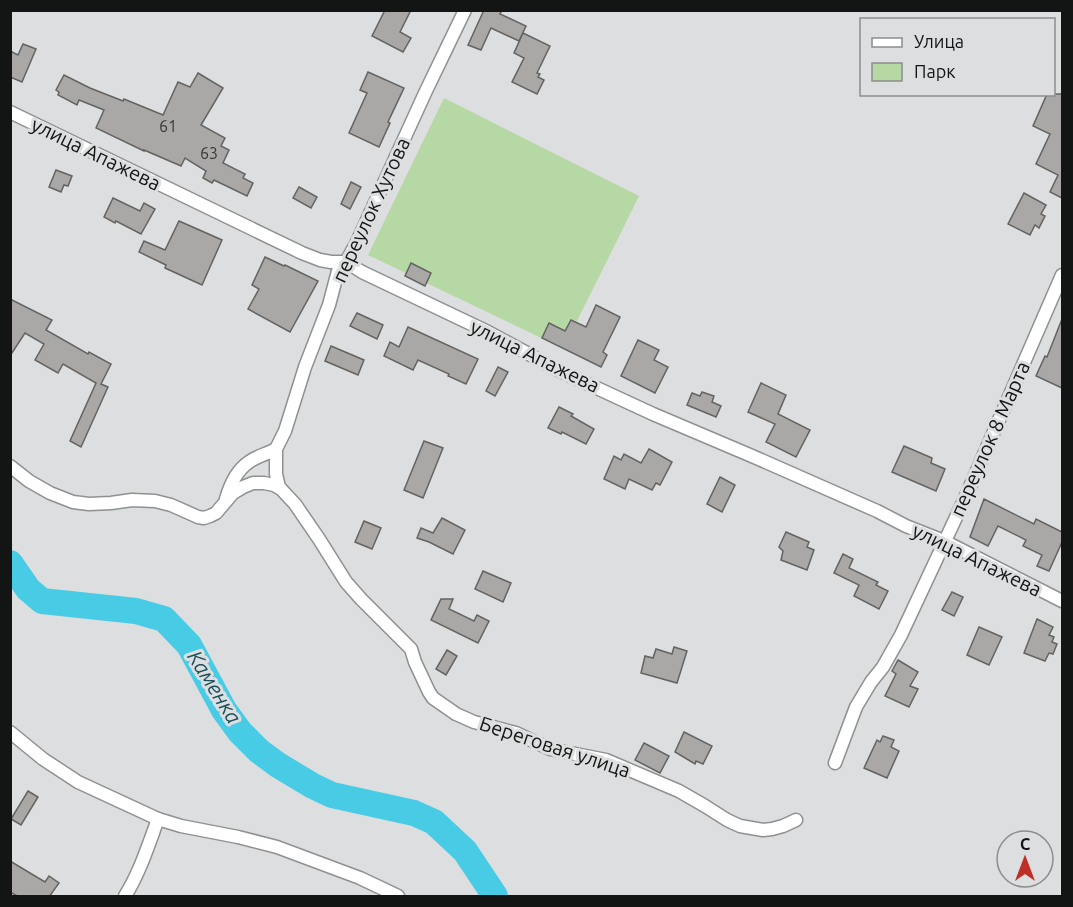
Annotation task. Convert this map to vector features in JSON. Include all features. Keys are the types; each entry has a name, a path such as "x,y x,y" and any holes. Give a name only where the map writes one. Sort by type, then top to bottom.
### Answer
{"street":[{"name":"переулок Хутова","path":"276,449 285,430 305,367 329,305 338,271 346,262 465,10"},
{"name":"улица Апажева","path":"10,112 302,253 320,260 346,262 560,370 653,414 944,541 1062,601"},
{"name":"переулок 8 Марта","path":"835,763 856,707 883,667 900,635 966,496 1062,275"},
{"path":"226,500 233,480 241,469 249,462 276,449 276,474 279,488"},
{"path":"10,466 50,494 74,502 89,504 132,500 155,501 204,518 216,513 233,493 253,483 264,483 279,488"},
{"name":"Береговая улица","path":"279,488 295,504 346,582 411,649 433,698 456,714 474,722 516,733 550,749 606,760 679,792 740,826 772,830 796,820"},
{"path":"10,732 43,759 78,782 158,819 277,848 368,882 398,897"},
{"path":"125,897 141,865 158,819"}],"green space":[{"path":"444,98 639,196 577,321 571,320 558,346 368,255"}],"building":[{"path":"385,10 411,10 400,32 411,38 403,52 372,36"},
{"path":"484,10 502,10 500,14 526,26 519,41 491,28 481,50 468,45"},
{"path":"523,33 550,46 537,73 540,74 538,77 544,80 537,94 512,82 524,58 514,53"},
{"path":"23,44 36,49 22,82 10,77 10,51 18,55"},
{"path":"368,72 404,88 379,147 349,133 367,93 360,90"},
{"path":"198,73 223,88 201,125 225,138 221,146 229,150 223,163 245,174 243,178 253,183 247,196 214,180 212,183 203,178 206,171 185,158 181,166 96,128 104,110 79,100 77,105 58,95 59,92 56,90 64,75 90,88 163,115 178,82 190,87"},
{"path":"1062,94 1062,198 1050,192 1058,175 1036,164 1050,134 1033,126 1046,96"},
{"path":"56,170 72,176 68,186 64,185 61,192 49,187"},
{"path":"351,182 361,187 350,209 341,204"},
{"path":"299,187 317,197 311,208 293,198"},
{"path":"1024,193 1046,205 1041,214 1045,216 1039,228 1035,225 1030,235 1008,224"},
{"path":"113,198 140,211 144,203 155,209 141,234 104,217"},
{"path":"179,221 222,240 202,285 165,268 166,265 139,252 144,241 165,250"},
{"path":"265,257 318,281 290,332 248,309 259,289 252,285"},
{"path":"411,263 431,273 425,286 405,276"},
{"path":"10,299 52,320 46,330 111,364 101,384 108,387 81,447 70,441 96,383 63,364 58,373 35,360 44,344 25,333 10,356"},
{"path":"596,305 620,317 603,352 607,355 601,367 542,338 549,323 565,331 571,320 586,327"},
{"path":"357,313 383,325 377,339 350,326"},
{"path":"1062,319 1062,388 1036,376 1045,356 1047,357"},
{"path":"408,327 478,359 466,384 418,360 413,370 384,356 390,342 399,347"},
{"path":"638,340 659,350 654,360 668,367 655,393 621,376"},
{"path":"331,346 364,360 358,375 325,361"},
{"path":"498,367 508,372 495,396 486,391"},
{"path":"761,383 786,395 778,414 810,430 796,457 766,442 775,424 748,412"},
{"path":"702,392 714,396 712,402 721,406 716,417 687,405 692,393 700,396"},
{"path":"559,407 594,429 586,444 548,428"},
{"path":"424,441 443,448 423,498 404,490"},
{"path":"904,446 932,458 931,463 945,469 936,491 892,472"},
{"path":"649,449 672,462 660,485 656,483 652,490 629,479 625,489 604,479 614,456 621,460 624,454 641,463"},
{"path":"720,477 735,485 722,512 707,504"},
{"path":"984,499 1034,524 1036,519 1062,532 1062,542 1049,571 1037,566 1042,555 1023,546 1026,540 998,526 988,546 970,537"},
{"path":"442,518 465,530 453,554 417,538 421,528 433,533"},
{"path":"364,521 381,528 372,549 355,542"},
{"path":"786,532 809,542 807,547 814,550 807,570 781,560 783,551 779,547"},
{"path":"843,554 853,559 849,568 878,582 876,585 888,591 879,609 854,596 859,585 834,573"},
{"path":"483,571 511,583 503,602 475,589"},
{"path":"952,592 963,597 954,616 942,610"},
{"path":"441,599 453,599 449,609 474,621 477,615 489,621 478,643 431,620"},
{"path":"1037,619 1053,627 1049,635 1054,637 1052,642 1057,644 1053,654 1049,653 1045,661 1024,653"},
{"path":"979,627 1002,637 989,665 967,655"},
{"path":"674,647 687,651 677,683 641,673 645,656 653,658 656,649 672,654"},
{"path":"447,650 457,656 446,675 436,669"},
{"path":"898,660 918,672 910,686 918,689 909,707 885,696 896,674 892,671"},
{"path":"684,732 712,746 703,764 696,761 695,764 675,752"},
{"path":"883,736 894,740 891,747 899,751 887,778 864,768 877,740 880,742"},
{"path":"644,743 669,756 660,773 635,760"},
{"path":"28,791 38,797 21,825 11,819"},
{"path":"10,861 45,882 49,876 59,883 49,897 19,897 10,892"}],"waterway":[{"name":"Каменка","path":"10,563 28,589 42,601 136,611 164,619 189,645 224,710 240,732 259,751 278,765 332,795 414,813 434,822 465,851 495,896"}]}
